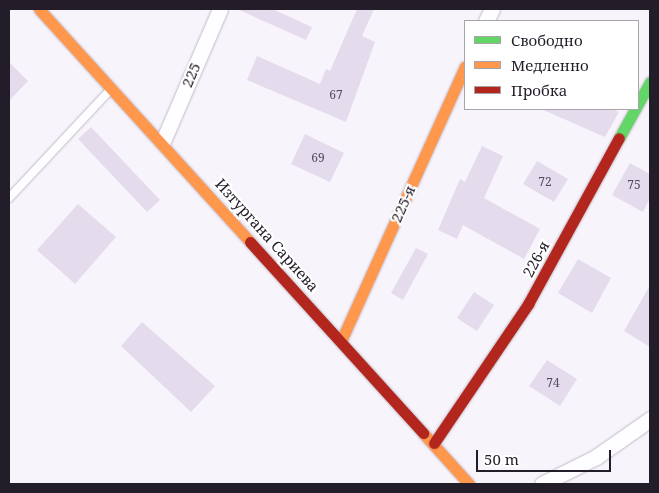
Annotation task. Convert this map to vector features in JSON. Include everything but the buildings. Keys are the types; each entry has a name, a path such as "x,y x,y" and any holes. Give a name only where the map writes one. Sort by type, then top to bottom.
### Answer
{"street":[{"name":"Изтургана Сариева","path":"40,9 114,86 434,443 456,479 469,484"},
{"name":"225","path":"163,141 220,9"},
{"name":"225-я","path":"341,341 464,69"},
{"name":"226-я","path":"639,102 650,82"},
{"name":"226-я","path":"434,443 528,304 635,110"},
{"path":"542,484 596,457 650,419"}],"lane":[{"path":"9,198 114,86"}],"traffic: fast":[{"path":"639,102 650,82"},
{"path":"619,138 634,110"}],"traffic: slow":[{"path":"39,9 250,242"},
{"path":"341,341 464,69"},
{"path":"423,433 469,484"}],"traffic: jam":[{"path":"434,443 528,304 619,138"},
{"path":"250,242 423,433"}]}
